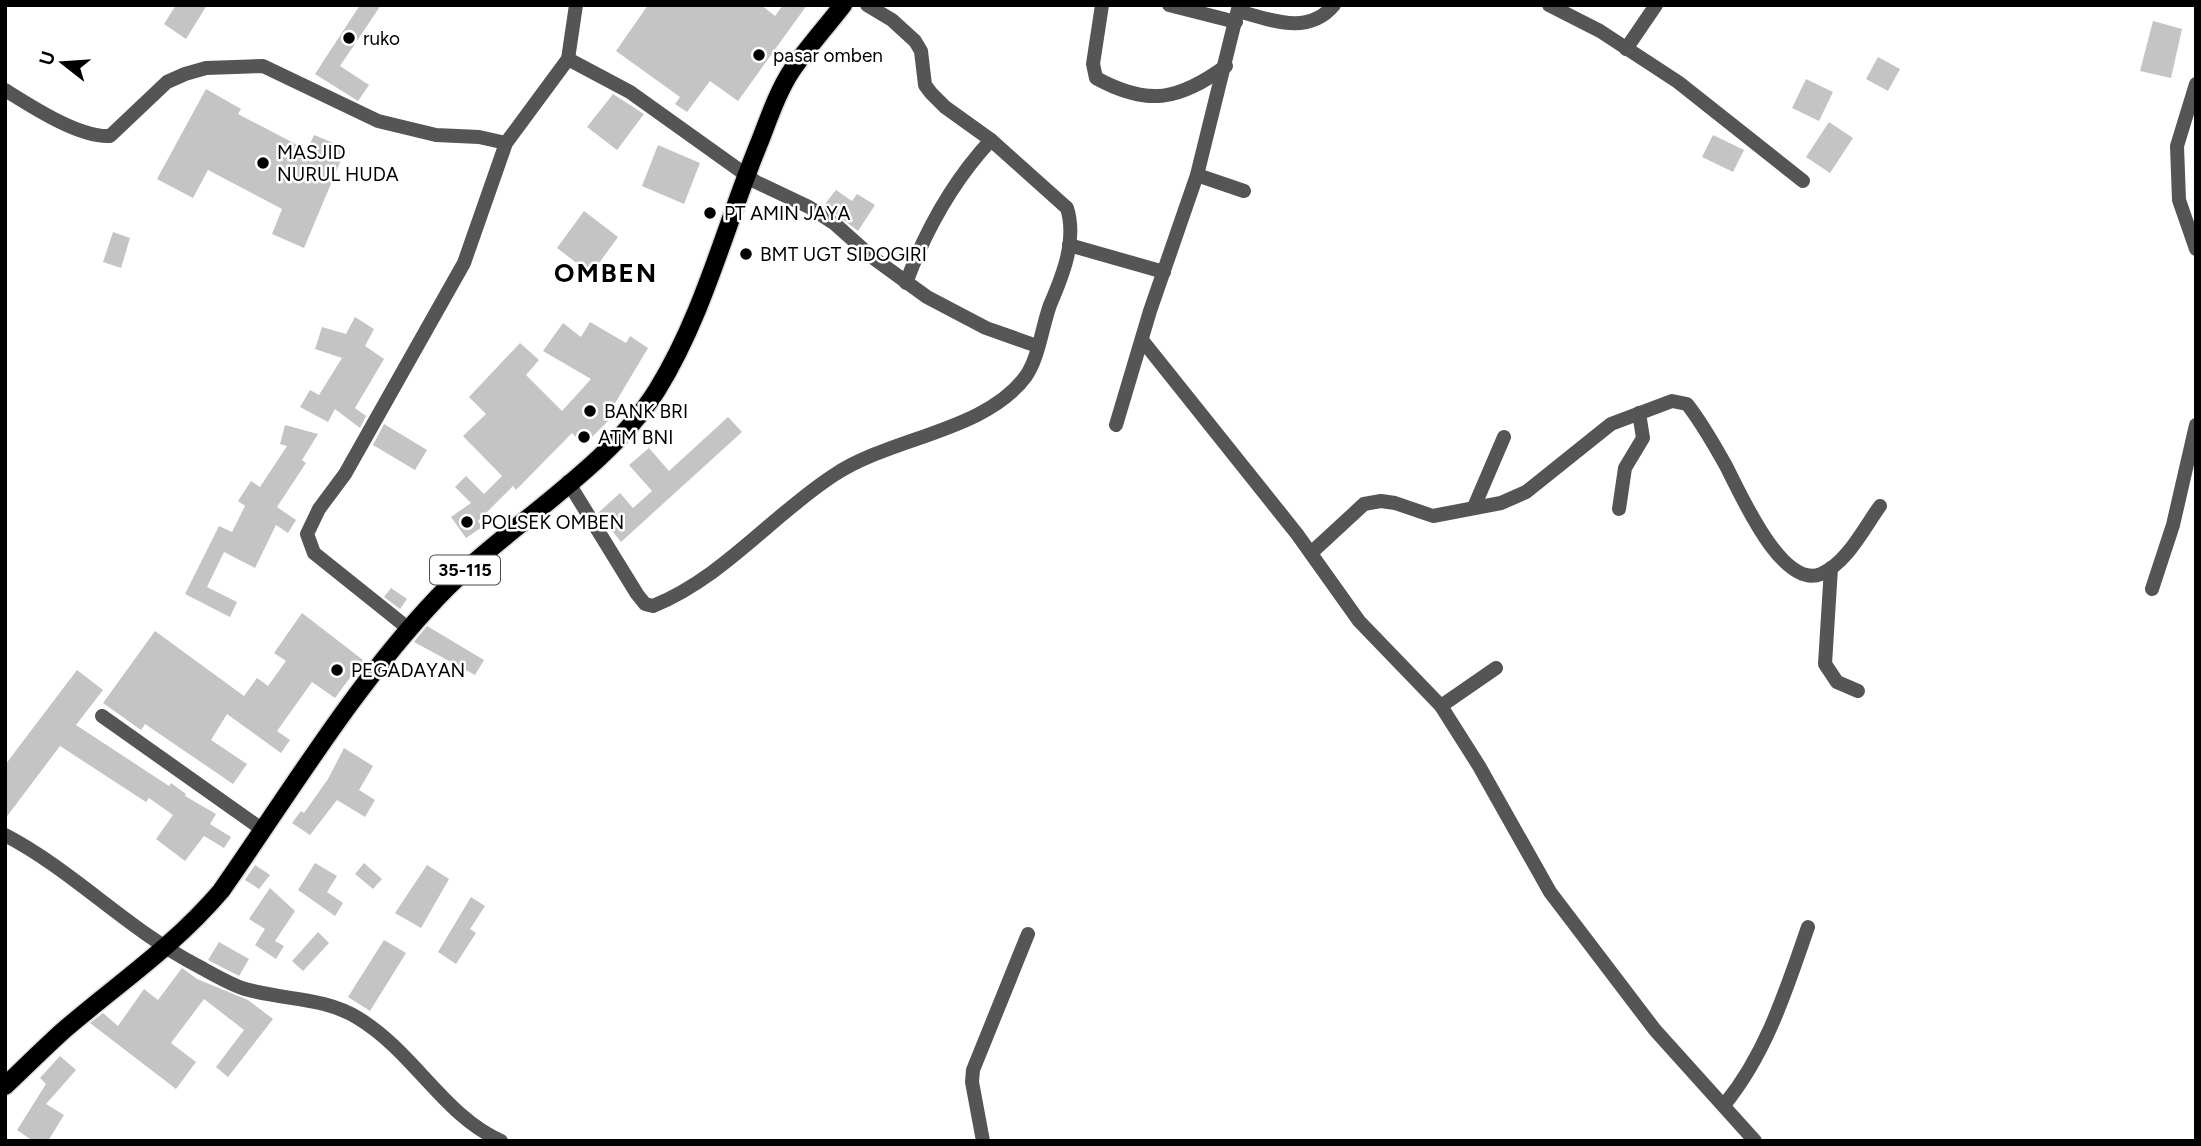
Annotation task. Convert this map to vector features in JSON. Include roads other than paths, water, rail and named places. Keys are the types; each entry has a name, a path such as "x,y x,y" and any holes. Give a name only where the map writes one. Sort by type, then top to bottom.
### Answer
{"main road":[{"name":"35-115","path":"5,1086 63,1031 167,949 221,891 349,703 409,629 493,544 568,482 626,429 657,391 691,320 746,175 791,71 843,5"}],"street":[{"path":"409,629 314,553 307,534 311,522 345,474 379,409 437,314 464,262 506,143 568,60 576,5"},
{"path":"568,482 637,593 645,604 653,606 713,573 833,475 870,455 995,405 1024,378 1037,346 1069,244 1071,221 1067,208 992,140 945,107 931,93 925,85 922,51 915,41 892,20 867,5"},
{"path":"1101,5 1093,64 1096,78 1102,82 1132,92 1167,97 1191,90 1226,66"},
{"path":"1169,5 1238,13 1298,24 1320,19 1334,5"},
{"path":"1549,5 1601,31 1678,82 1803,181"},
{"path":"1626,49 1656,5"},
{"path":"1116,425 1197,175 1238,13"},
{"path":"568,60 631,92 746,175 809,207 835,224 906,283 953,312 1037,346"},
{"path":"5,90 66,123 102,136 110,136 167,82 206,68 263,66 346,108 397,127 506,143"},
{"path":"2196,84 2177,146 2179,201 2196,248"},
{"path":"906,283 917,254 948,192 992,140"},
{"path":"1197,175 1244,191"},
{"path":"1069,244 1164,272"},
{"path":"1142,340 1311,553 1359,621 1441,706 1479,766 1550,892 1655,1030 1725,1104 1755,1141"},
{"path":"1311,553 1364,504 1381,501 1395,503 1433,516 1513,499 1581,449 1594,434 1672,401 1687,404 1704,426 1744,503 1774,549 1802,575 1812,576 1831,568 1880,506"},
{"path":"1619,509 1625,468 1643,438 1639,413"},
{"path":"2152,589 2173,525 2196,425"},
{"path":"1475,507 1504,437"},
{"path":"1831,568 1825,664 1837,682 1858,691"},
{"path":"1441,706 1496,668"},
{"path":"102,716 264,830"},
{"path":"5,835 32,849 167,949 243,989 315,1001 355,1016 416,1065 457,1113 483,1133 502,1141"},
{"path":"1725,1104 1747,1076 1770,1031 1808,927"},
{"path":"983,1141 972,1082 973,1070 1028,934"}],"place":[{"name":"ruko","path":"349,38"},
{"name":"pasar omben","path":"759,55"},
{"name":"MASJID NURUL HUDA","path":"263,163"},
{"name":"PT AMIN JAYA","path":"710,213"},
{"name":"BMT UGT SIDOGIRI","path":"746,254"},
{"name":"BANK BRI","path":"590,411"},
{"name":"ATM BNI","path":"584,437"},
{"name":"POLSEK OMBEN","path":"467,522"},
{"name":"PEGADAYAN","path":"337,670"}],"district":[{"name":"OMBEN","path":"606,273"}]}
